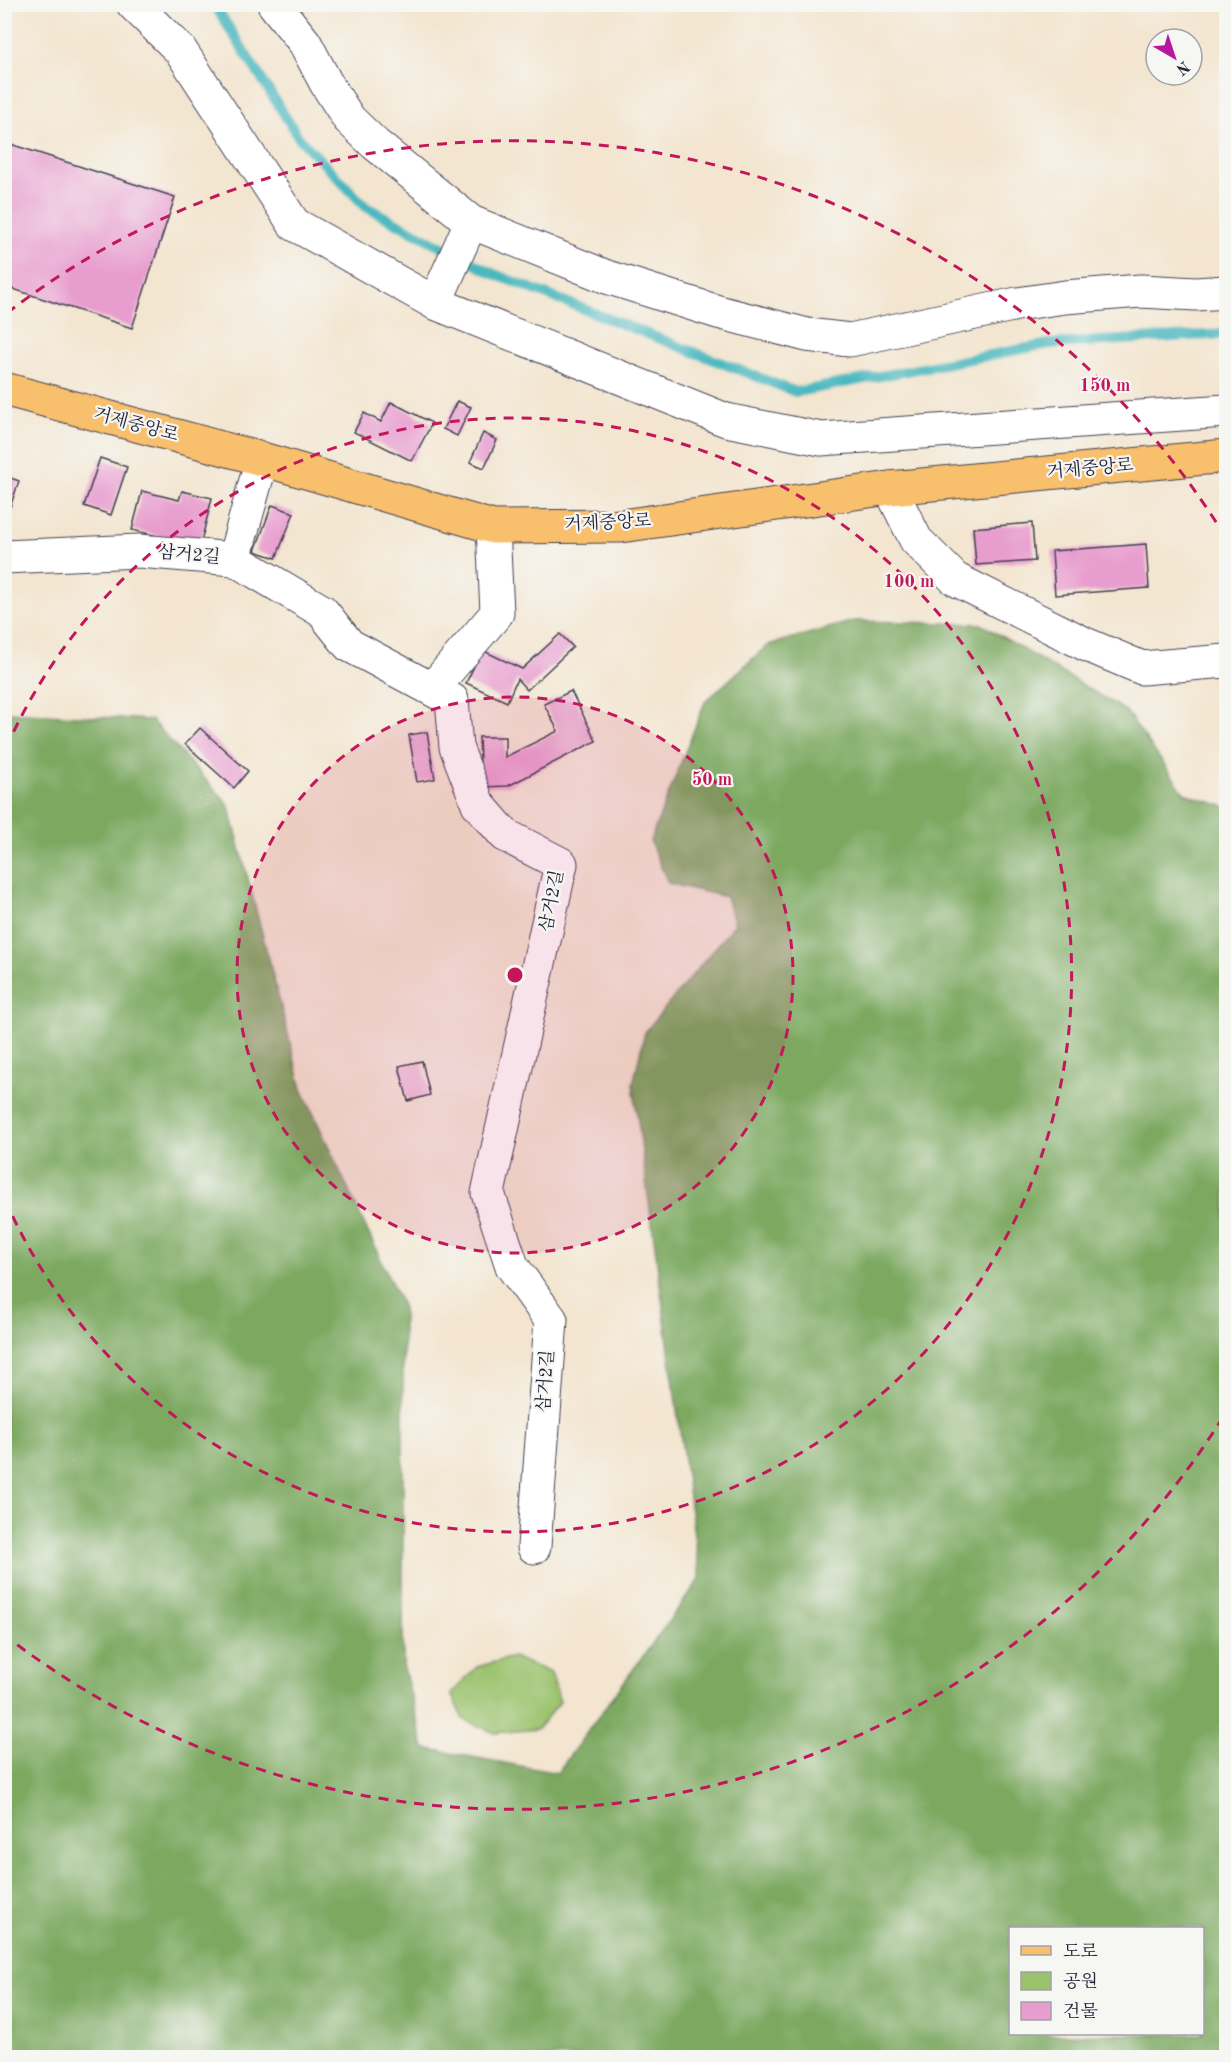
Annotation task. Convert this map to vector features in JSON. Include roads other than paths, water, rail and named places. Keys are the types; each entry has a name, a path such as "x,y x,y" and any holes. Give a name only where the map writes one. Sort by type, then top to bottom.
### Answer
{"main road":[{"name":"거제중앙로","path":"4,389 262,459 493,527 621,526 890,488 1227,456"}],"lane":[{"path":"133,4 181,51 294,224 435,303 726,420 820,439 1227,411"},
{"path":"274,4 304,43 349,119 375,144 471,222 607,277 685,302 807,335 850,340 1017,304 1065,297 1141,291 1196,294 1227,292"},
{"path":"435,303 471,222"},
{"path":"234,559 262,459"},
{"path":"890,488 916,540 955,579 1085,644 1142,668 1227,661"},
{"path":"432,689 497,613 493,527"},
{"name":"삼거2길","path":"4,557 139,551 234,559 322,611 349,645 452,700 456,747 478,804 506,835 561,864 488,1193 512,1266 551,1320 534,1547"}],"waterway":[{"path":"214,4 299,138 366,207 494,274 796,392 1049,344 1226,334"}]}
